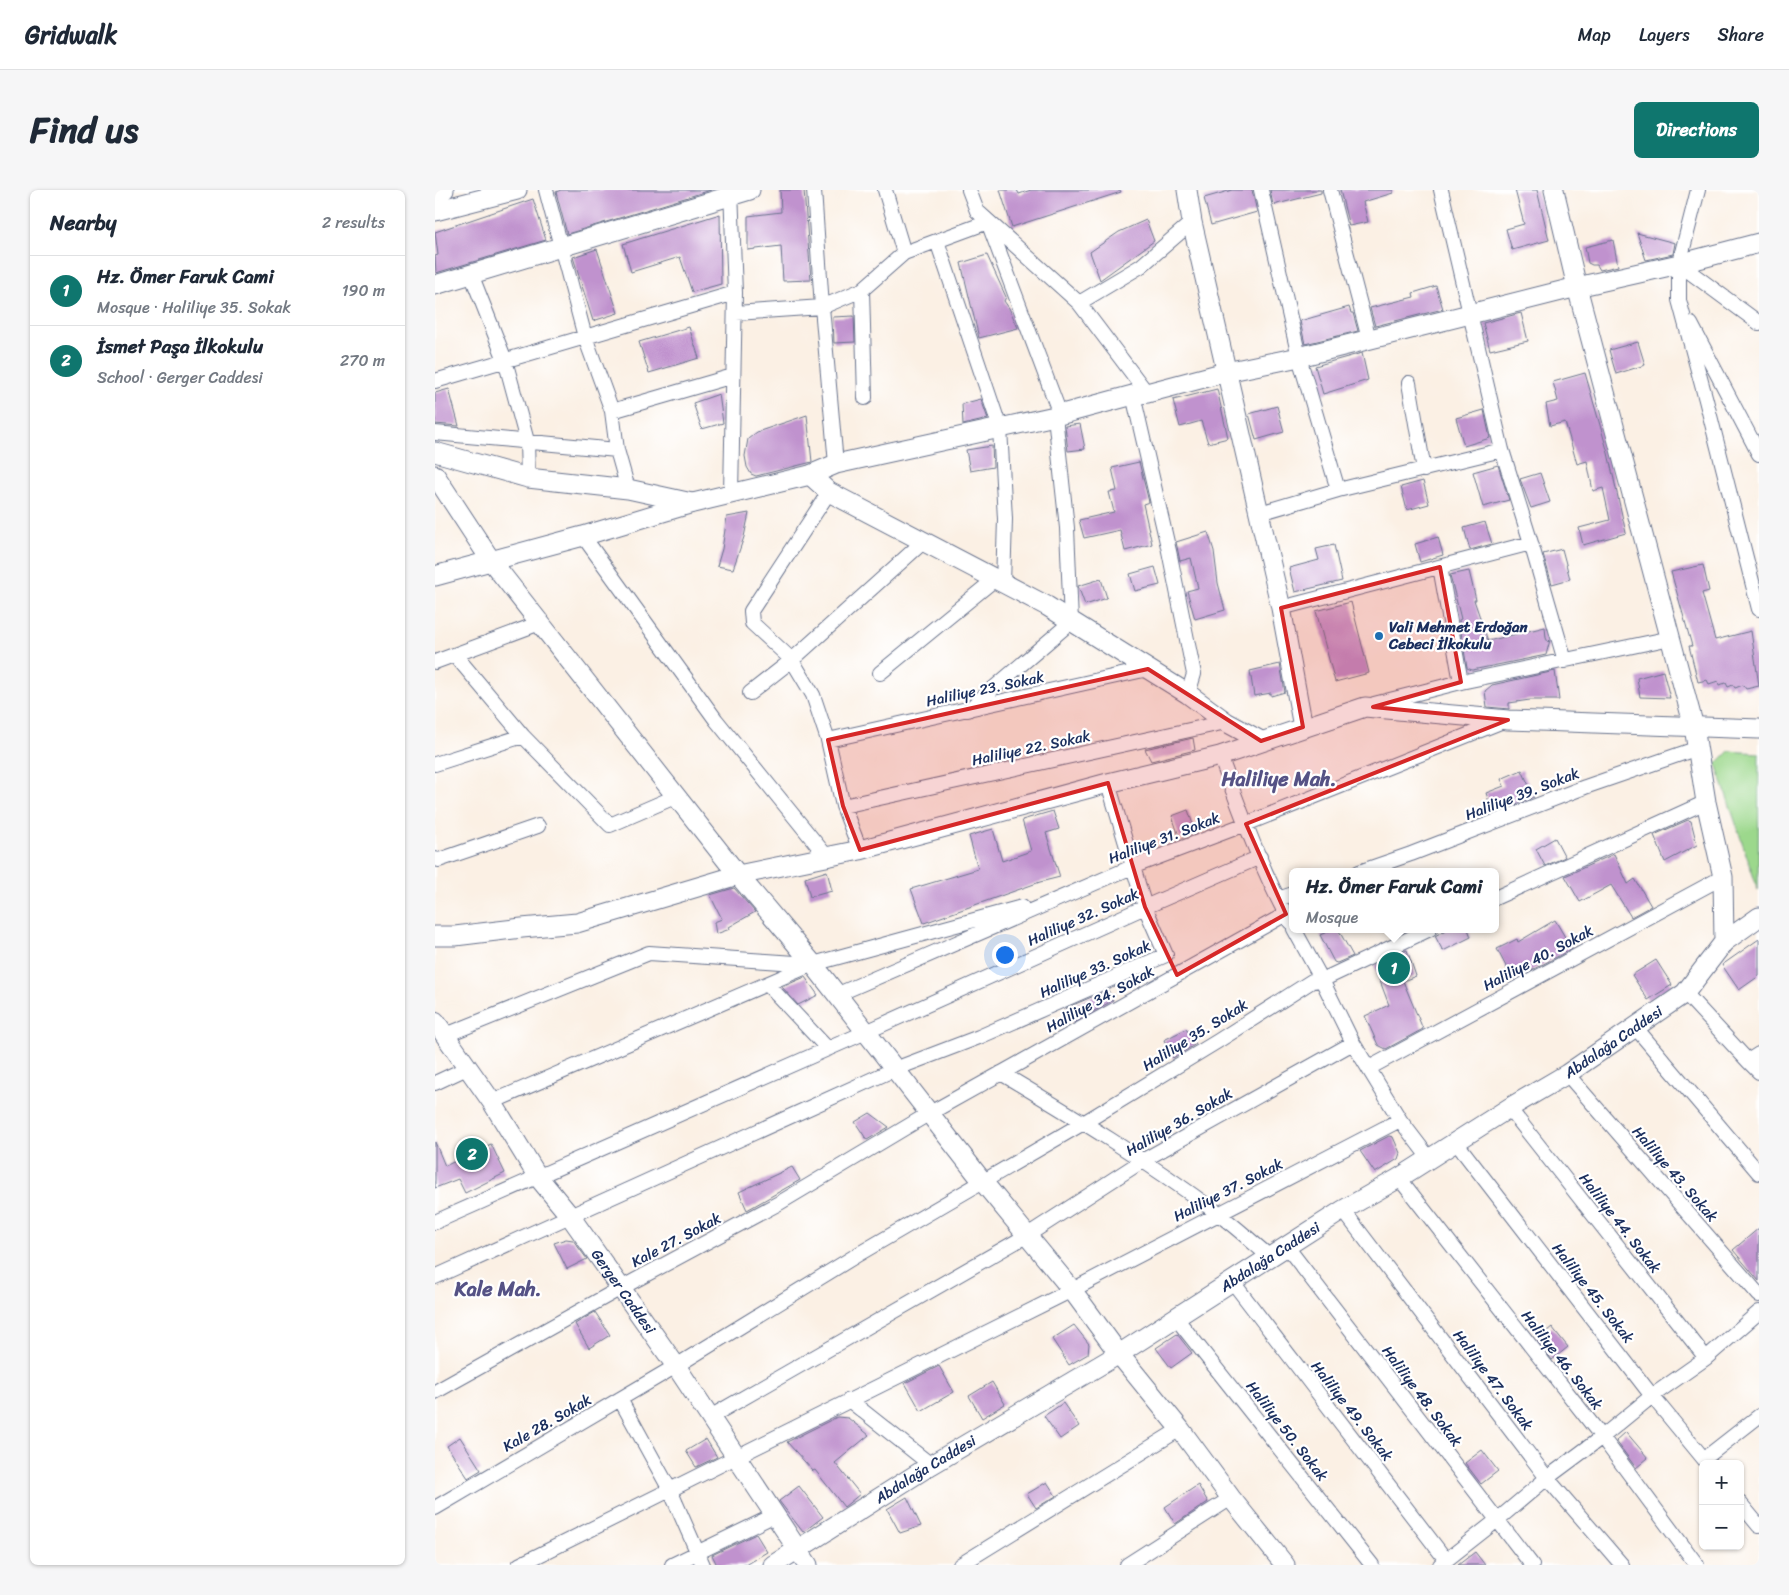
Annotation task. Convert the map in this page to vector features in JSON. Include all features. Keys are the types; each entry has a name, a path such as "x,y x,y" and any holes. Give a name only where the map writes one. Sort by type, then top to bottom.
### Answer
{"street":[{"path":"435,192 444,190"},
{"path":"435,211 517,190"},
{"path":"546,190 585,337 612,410 617,450 628,489"},
{"path":"814,190 836,464"},
{"path":"885,190 903,253"},
{"path":"969,190 977,211 1079,303 1140,394 1194,674 1188,694"},
{"path":"1187,190 1192,222 1281,608 1303,727"},
{"path":"1261,190 1299,357 1338,490"},
{"path":"1330,190 1369,338"},
{"path":"1441,190 1502,450 1565,661"},
{"path":"1555,190 1577,287 1694,727 1706,802 1723,876 1724,942"},
{"path":"1698,190 1679,264 1679,300 1759,609"},
{"path":"435,285 738,192 731,493"},
{"path":"736,313 822,307 862,290 903,253 988,222"},
{"path":"988,222 1058,415 1067,528 1071,622"},
{"path":"1079,303 1141,266 1192,222"},
{"path":"880,673 999,581 1005,519 1000,428 937,241"},
{"path":"435,576 492,562 693,503 810,475 836,464 1058,415 1226,372 1299,357 1369,338 1759,243"},
{"path":"1679,264 1759,323"},
{"path":"471,274 505,360 527,441 528,478"},
{"path":"862,290 865,398"},
{"path":"435,381 735,293"},
{"path":"1679,300 1759,454"},
{"path":"612,410 733,376"},
{"path":"1409,383 1424,470"},
{"path":"435,432 617,450"},
{"path":"1260,512 1338,490 1502,450"},
{"path":"435,452 528,478 628,489 693,503"},
{"path":"435,475 492,562 738,875 813,964 983,1182 1072,1290 1119,1354 1285,1565"},
{"path":"810,475 829,492 1047,606 1188,694 1226,722 1261,741"},
{"path":"829,492 751,611 751,624 792,660 813,695 828,740 843,806 860,850"},
{"path":"583,536 716,720 827,857"},
{"path":"750,693 792,660 923,542"},
{"path":"1281,608 1531,543"},
{"path":"1439,567 1461,682"},
{"path":"968,710 1071,622"},
{"path":"435,662 540,623"},
{"path":"435,936 455,936 577,923 738,875 860,850 1108,783 1220,756 1365,707 1461,682 1671,638"},
{"path":"455,655 523,736 610,825 677,796"},
{"name":"Haliliye 23. Sokak","path":"828,740 1148,670"},
{"path":"1365,707 1508,720 1759,729"},
{"name":"Haliliye 31. Sokak","path":"836,995 1132,867 1508,720"},
{"name":"Haliliye 22. Sokak","path":"843,806 1226,722"},
{"path":"435,764 523,736"},
{"name":"Haliliye 39. Sokak","path":"1371,868 1585,787 1697,748"},
{"path":"1220,756 1245,824 1289,920"},
{"name":"Haliliye 33. Sokak","path":"435,1277 895,1069 979,1037 1166,955 1145,907 1108,783"},
{"path":"1499,896 1706,802"},
{"path":"435,859 439,860 538,826"},
{"name":"Haliliye 32. Sokak","path":"435,1222 1260,857"},
{"name":"Haliliye 40. Sokak","path":"1369,1068 1723,876"},
{"path":"492,1102 813,964 1068,894"},
{"path":"1278,899 1289,895"},
{"name":"Haliliye 34. Sokak","path":"930,1114 1286,914"},
{"name":"Abdalağa Caddesi","path":"773,1565 931,1465 1119,1354 1343,1210 1399,1178 1455,1141 1567,1074 1685,993 1724,942 1759,917"},
{"path":"1296,933 1322,980 1353,1043 1400,1120 1429,1158"},
{"name":"Haliliye 35. Sokak","path":"676,1366 857,1255 1085,1122 1312,981 1322,980 1422,933"},
{"path":"440,1028 649,953 813,964"},
{"path":"1166,955 1177,975"},
{"path":"767,984 828,1049"},
{"path":"1685,993 1753,1057 1759,1072"},
{"path":"1635,1027 1759,1173"},
{"name":"Gerger Caddesi","path":"440,1028 492,1102 538,1176 570,1216 711,1417 735,1457 808,1565"},
{"name":"Haliliye 36. Sokak","path":"711,1417 1026,1236 1142,1161 1353,1043"},
{"path":"435,1083 467,1068"},
{"path":"1001,1074 1085,1122 1218,1213 1270,1257"},
{"name":"Haliliye 43. Sokak","path":"1567,1074 1759,1295"},
{"name":"Haliliye 44. Sokak","path":"1509,1108 1705,1358"},
{"name":"Kale 27. Sokak","path":"435,1392 621,1288 781,1202 930,1114"},
{"name":"Haliliye 37. Sokak","path":"519,1565 1072,1290 1400,1120"},
{"name":"Haliliye 45. Sokak","path":"1455,1141 1652,1396 1705,1460"},
{"name":"Haliliye 46. Sokak","path":"1399,1178 1602,1438 1697,1565"},
{"name":"Haliliye 47. Sokak","path":"1343,1210 1547,1478 1622,1565"},
{"name":"Haliliye 48. Sokak","path":"1287,1247 1496,1521 1532,1565"},
{"name":"Haliliye 49. Sokak","path":"1232,1281 1443,1563"},
{"path":"1443,1563 1547,1478 1602,1438 1652,1396 1705,1358 1759,1312"},
{"name":"Haliliye 50. Sokak","path":"1176,1318 1372,1565"},
{"name":"Kale 28. Sokak","path":"435,1508 676,1366"},
{"path":"619,1399 670,1490 703,1565"},
{"path":"849,1400 931,1465"},
{"path":"1707,1460 1759,1416"},
{"path":"960,1565 1179,1429"},
{"path":"1127,1565 1231,1498"},
{"path":"1741,1505 1759,1526"},
{"path":"672,1565 775,1515"}],"highlighted area":[{"path":"1440,567 1461,682 1373,707 1508,720 1246,824 1286,914 1177,975 1145,907 1108,783 860,850 843,806 828,740 1148,669 1261,741 1303,727 1281,608"}],"green space":[{"path":"1729,751 1759,753 1758,890 1716,764"}],"building":[{"path":"561,190 711,190 567,234 556,192"},
{"path":"780,190 804,190 811,280 783,281 781,246 748,250 748,216 781,212"},
{"path":"1000,190 1017,190 1019,194 1031,190 1120,190 1121,192 1012,227"},
{"path":"1232,190 1252,190 1257,212 1211,225 1204,198"},
{"path":"1270,190 1321,190 1321,193 1273,205"},
{"path":"1340,190 1393,190 1393,193 1363,202 1368,222 1349,226"},
{"path":"1515,190 1537,190 1549,240 1512,250 1506,229 1524,224"},
{"path":"533,199 546,240 436,273 435,256 438,255 435,232"},
{"path":"720,214 721,284 692,292 680,257 631,272 623,244"},
{"path":"1146,220 1154,241 1100,280 1090,252 1119,232"},
{"path":"1637,233 1675,243 1673,254 1646,260"},
{"path":"1613,240 1618,266 1600,270 1597,265 1588,263 1585,247"},
{"path":"597,249 618,313 593,321 573,257"},
{"path":"987,255 1006,297 1004,301 1018,328 979,338 961,263"},
{"path":"1436,286 1443,309 1375,326 1370,308 1414,297 1413,293"},
{"path":"1349,307 1351,313 1353,313 1358,331 1305,344 1300,321"},
{"path":"1521,313 1528,341 1490,350 1483,323"},
{"path":"854,316 855,342 834,343 833,317"},
{"path":"689,327 699,358 649,373 639,342"},
{"path":"1638,342 1645,365 1616,374 1609,350"},
{"path":"1362,353 1368,380 1323,394 1315,366"},
{"path":"1585,373 1608,453 1626,533 1583,545 1579,528 1610,520 1603,488 1593,491 1587,461 1577,464 1565,422 1550,426 1546,404 1558,401 1553,382"},
{"path":"449,389 459,426 435,424 435,393"},
{"path":"1217,389 1228,438 1208,443 1201,421 1180,427 1173,400"},
{"path":"719,394 723,423 702,429 693,403"},
{"path":"981,399 988,419 963,425 962,404"},
{"path":"1277,406 1284,432 1256,440 1249,414"},
{"path":"1484,410 1490,438 1464,446 1456,418"},
{"path":"807,415 812,462 756,476 751,474 747,467 745,456 748,439 757,432"},
{"path":"1080,424 1085,449 1068,451 1065,426"},
{"path":"992,446 993,467 970,471 966,450"},
{"path":"1139,462 1149,502 1143,504 1152,544 1125,551 1120,530 1084,538 1079,520 1114,512 1109,492 1117,491 1112,468"},
{"path":"1498,465 1509,500 1483,507 1473,472"},
{"path":"1540,473 1550,502 1531,508 1520,479"},
{"path":"1423,481 1429,504 1407,510 1401,487"},
{"path":"749,513 744,537 733,569 717,566 727,517"},
{"path":"1485,522 1492,544 1470,550 1464,528"},
{"path":"1208,532 1214,551 1218,583 1225,610 1195,619 1187,591 1198,588 1191,558 1180,561 1176,542"},
{"path":"1438,537 1443,555 1420,562 1415,544"},
{"path":"1334,545 1342,581 1295,592 1289,568 1319,560 1316,549"},
{"path":"1562,549 1570,579 1552,584 1543,554"},
{"path":"1703,565 1709,591 1702,593 1715,640 1751,631 1759,686 1746,689 1743,685 1735,688 1733,685 1728,687 1726,683 1719,685 1718,681 1709,684 1707,680 1698,682 1689,646 1692,646 1671,572"},
{"path":"1155,567 1160,585 1135,591 1130,574"},
{"path":"1469,571 1476,600 1474,600 1488,641 1545,627 1546,638 1548,642 1550,640 1546,655 1472,670 1467,668 1459,620 1461,619 1450,575"},
{"path":"1101,579 1107,598 1085,605 1078,586"},
{"path":"1351,602 1369,673 1335,682 1316,611"},
{"path":"1280,664 1285,692 1271,696 1271,693 1254,696 1250,671"},
{"path":"1555,671 1559,700 1530,700 1509,703 1509,709 1487,707 1485,691 1492,685"},
{"path":"1663,671 1670,698 1640,697 1637,678"},
{"path":"1193,738 1195,750 1151,761 1145,749"},
{"path":"1522,770 1534,797 1493,813 1486,793 1504,786 1501,779"},
{"path":"1188,810 1196,833 1180,839 1172,816"},
{"path":"1053,811 1059,829 1046,833 1060,877 1040,882 924,923 911,889 978,869 969,836 993,829 1002,861 1031,851 1022,820"},
{"path":"1688,820 1691,821 1697,845 1665,862 1654,835"},
{"path":"1555,838 1565,857 1545,866 1536,849"},
{"path":"1614,854 1628,884 1635,879 1651,906 1631,917 1611,885 1580,902 1565,876"},
{"path":"827,871 832,891 810,897 805,878"},
{"path":"734,888 755,912 729,927 730,929 716,934 714,922 722,919 710,895"},
{"path":"1555,920 1572,949 1513,980 1497,949 1517,939 1518,942"},
{"path":"1324,933 1340,933 1353,956 1337,963 1334,962 1320,935"},
{"path":"1440,933 1470,933 1471,937 1443,951 1435,936"},
{"path":"1759,939 1759,976 1739,990 1722,965"},
{"path":"1407,950 1416,976 1403,981 1423,1029 1386,1049 1378,1045 1365,1016 1389,1005 1374,965"},
{"path":"1656,960 1672,985 1648,1000 1632,975"},
{"path":"805,977 818,995 798,1005 782,987"},
{"path":"1108,990 1113,1000 1074,1023 1066,1008"},
{"path":"1186,1029 1196,1044 1173,1058 1164,1040"},
{"path":"870,1113 889,1127 867,1140 855,1122"},
{"path":"1389,1136 1393,1137 1400,1153 1398,1159 1375,1173 1360,1151"},
{"path":"435,1142 445,1166 491,1144 505,1173 465,1193 458,1179 435,1188"},
{"path":"792,1167 800,1180 747,1210 739,1192"},
{"path":"1759,1228 1759,1281 1733,1250"},
{"path":"566,1239 573,1240 587,1259 567,1269 554,1243"},
{"path":"595,1312 610,1335 589,1348 575,1324"},
{"path":"1074,1325 1089,1344 1088,1354 1069,1365 1052,1339"},
{"path":"1552,1327 1568,1347 1552,1360 1537,1339"},
{"path":"1177,1334 1192,1353 1171,1368 1156,1348"},
{"path":"939,1366 954,1392 921,1411 905,1383"},
{"path":"992,1382 1005,1404 982,1418 969,1396"},
{"path":"1063,1403 1079,1426 1060,1439 1044,1416"},
{"path":"837,1417 848,1418 869,1435 835,1463 860,1494 844,1507 815,1470 813,1471 787,1442"},
{"path":"1626,1432 1648,1458 1636,1468 1616,1441"},
{"path":"460,1437 481,1470 468,1478 447,1446"},
{"path":"706,1439 717,1457 696,1467 686,1451"},
{"path":"1482,1450 1498,1471 1481,1484 1465,1463"},
{"path":"1047,1482 1056,1496 1036,1508 1027,1494"},
{"path":"1198,1485 1208,1502 1175,1524 1165,1507"},
{"path":"799,1486 823,1517 803,1532 779,1501"},
{"path":"907,1497 921,1526 900,1533 887,1509"},
{"path":"756,1534 767,1552 745,1565 717,1565 712,1555"},
{"path":"1475,1552 1485,1565 1458,1565"}],"place":[{"name":"Vali Mehmet Erdoğan Cebeci İlkokulu","path":"1379,636"},
{"name":"Hz. Ömer Faruk Cami","path":"1394,968"},
{"name":"İsmet Paşa İlkokulu","path":"472,1154"}],"district":[{"name":"Haliliye Mah.","path":"1279,779"},
{"name":"Kale Mah.","path":"498,1289"}]}
